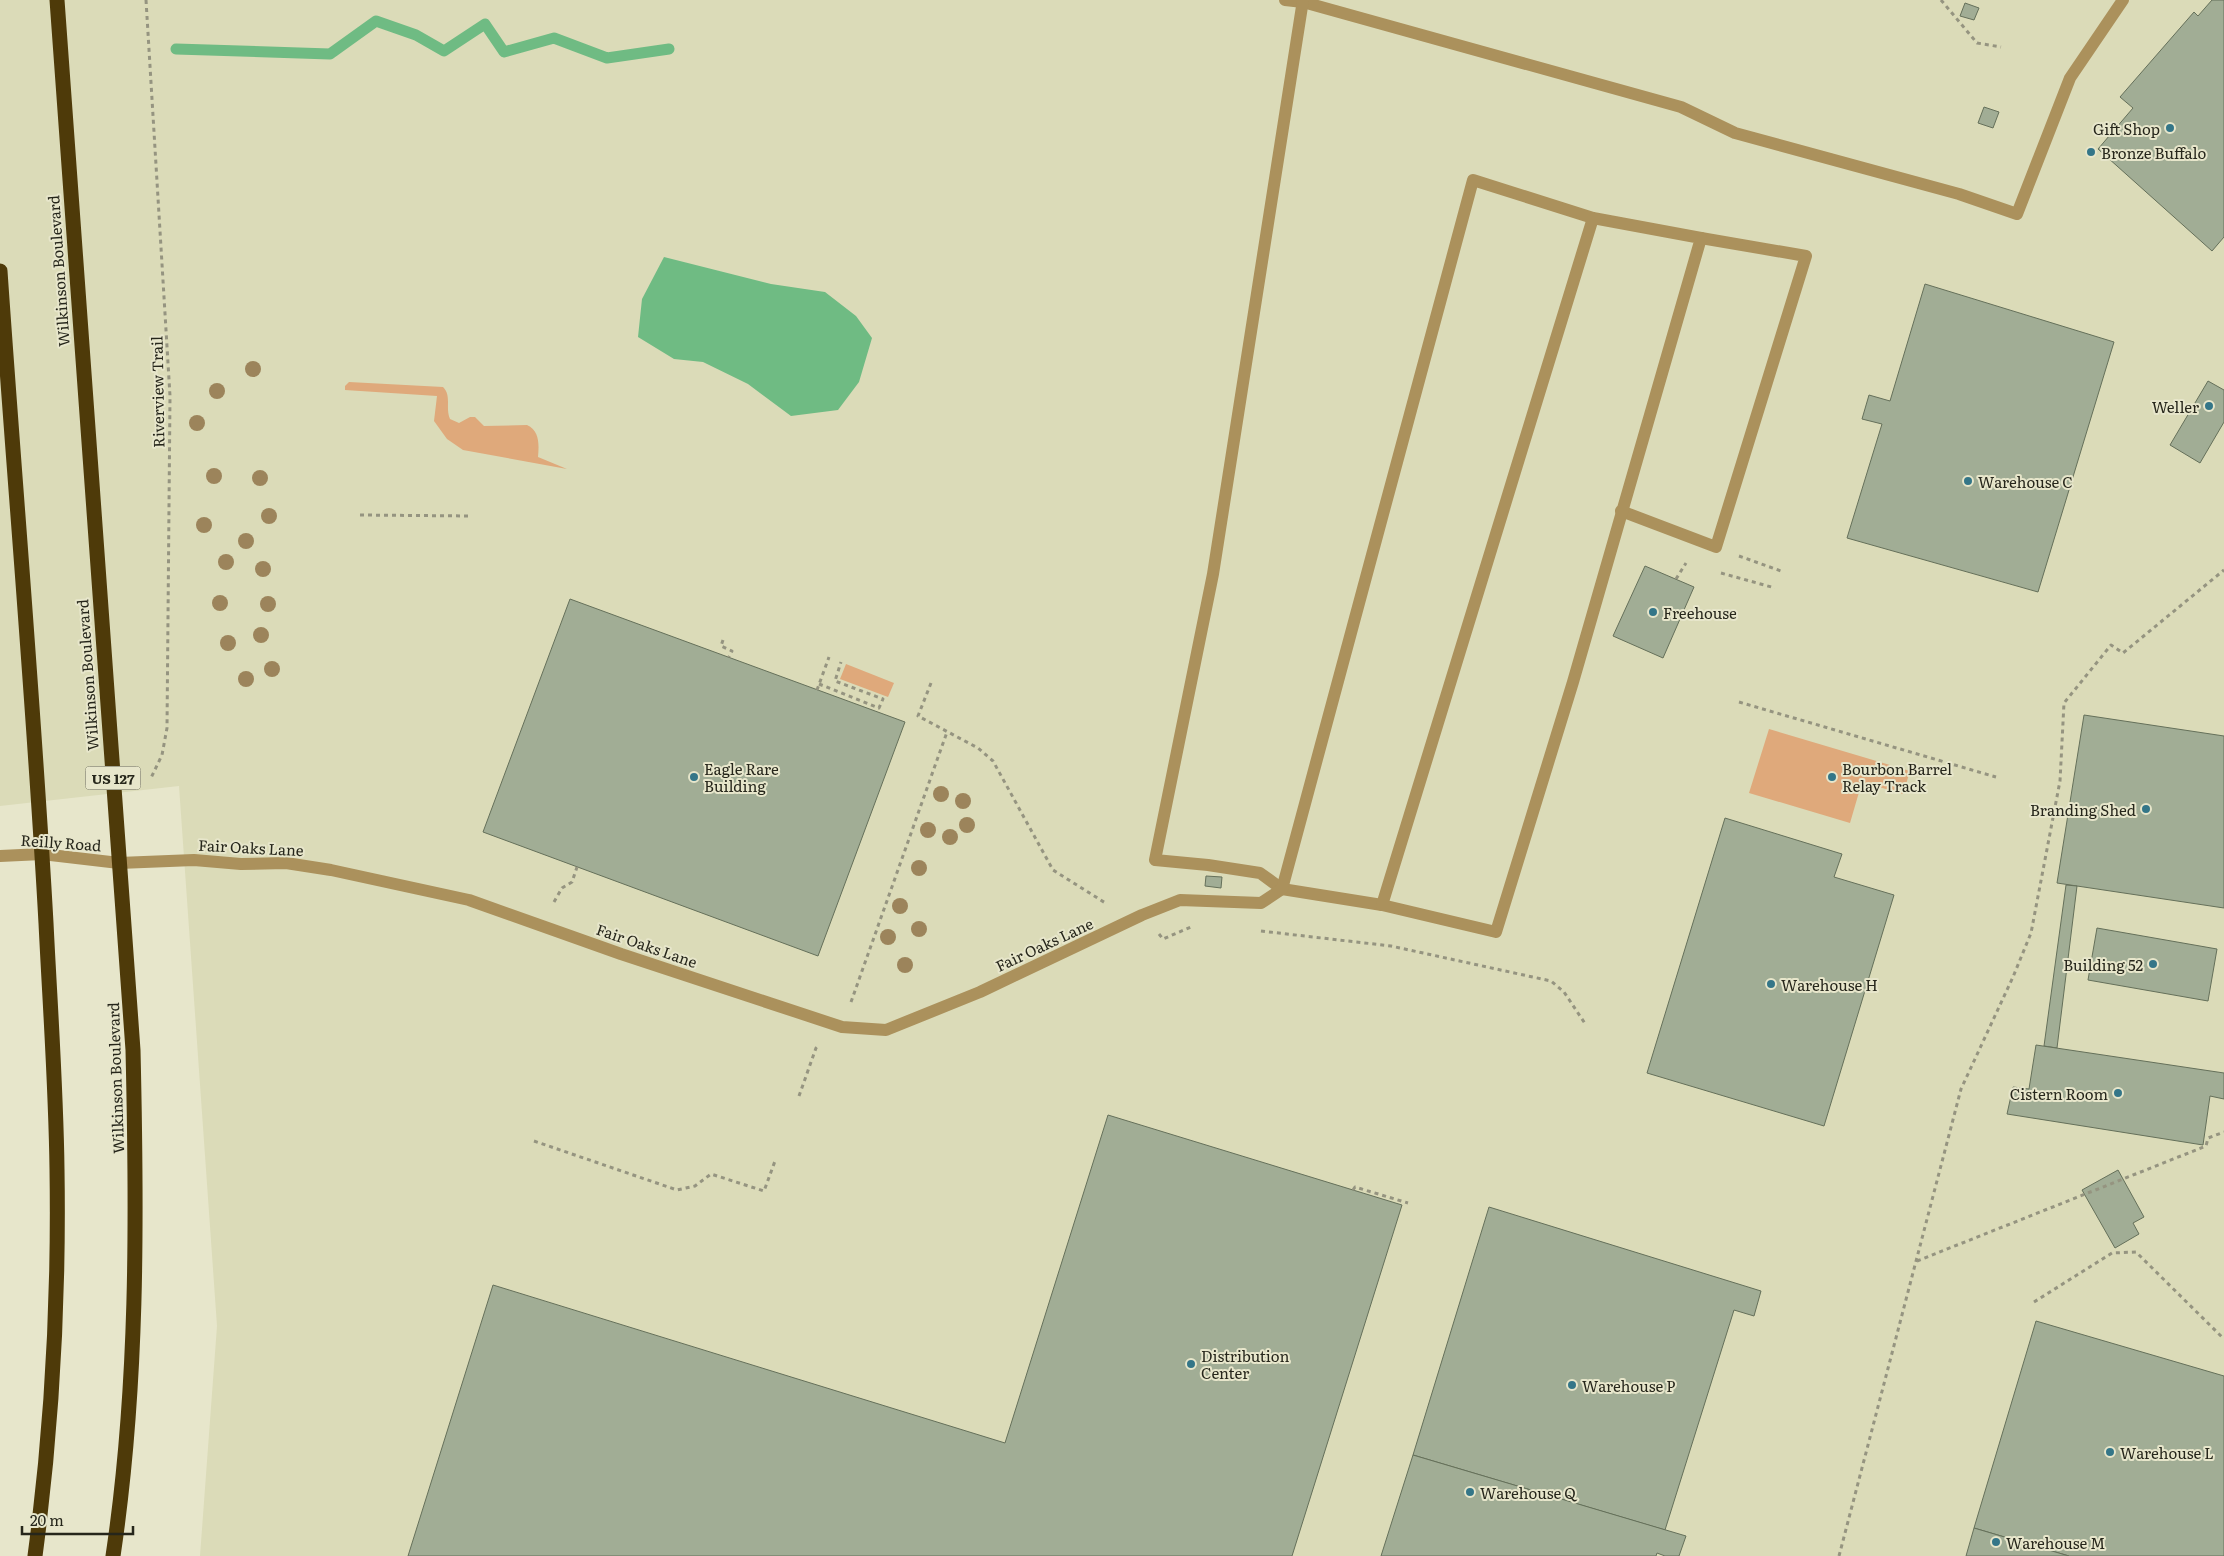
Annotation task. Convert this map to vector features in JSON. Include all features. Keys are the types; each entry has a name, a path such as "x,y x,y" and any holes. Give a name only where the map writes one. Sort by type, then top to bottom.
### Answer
{"highway":[{"name":"Wilkinson Boulevard","path":"57,0 133,1050 136,1209 130,1399 113,1556"},
{"path":"0,271 42,854 55,1088 57,1255 48,1434 34,1556"}],"street":[{"path":"1284,0 1303,1 1681,107 1735,133 1959,194 2017,214 2070,78 2123,0"},
{"path":"1303,1 1213,574 1155,860 1208,865 1260,873 1282,889 1382,905 1496,932 1573,682 1701,238"},
{"path":"1282,889 1473,180 1593,218 1806,256 1716,547 1621,511"},
{"path":"1382,905 1593,218"},
{"name":"Reilly Road","path":"0,856 42,854 120,863"},
{"name":"Fair Oaks Lane","path":"120,863 194,860 240,864 286,863 331,870 469,900 842,1027 886,1030 980,992 1142,915 1180,900 1261,903 1282,889"}],"path":[{"name":"Riverview Trail","path":"146,0 170,396 167,728 162,755 150,780"},
{"path":"1941,0 1977,43 2001,47"},
{"path":"360,515 472,516"},
{"path":"1716,547 1781,571"},
{"path":"1676,579 1686,563 1693,565"},
{"path":"1839,1556 1962,1089 2031,933 2060,781 2064,703 2111,645 2123,653 2224,570"},
{"path":"1719,573 1776,588"},
{"path":"723,640 720,646 732,650 729,657"},
{"path":"816,690 829,657"},
{"path":"819,684 880,708 883,699 835,681 841,662"},
{"path":"931,683 918,716 978,748"},
{"path":"1739,702 1996,777"},
{"path":"842,1027 948,732"},
{"path":"545,927 557,894 572,882 577,867"},
{"path":"799,1096 816,1048"},
{"path":"1917,1260 2206,1146 2208,1138 2224,1132"},
{"path":"534,1141 677,1190 695,1186 711,1174 764,1191 775,1161"},
{"path":"1353,1190 1355,1187 1408,1203"},
{"path":"2034,1302 2112,1253 2136,1252 2224,1339"}],"shaded area":[{"path":"0,0 2224,0 2224,1556 200,1556 217,1326 179,786 0,806"},
{"path":"664,257 771,284 825,292 856,316 872,338 859,382 838,410 791,416 748,384 703,362 674,359 638,337 642,299"},
{"path":"349,382 443,387 448,398 450,419 459,423 470,417 475,417 484,426 527,425 536,435 538,457 567,469 463,450 447,439 434,421 437,396 345,390 345,386"},
{"path":"846,664 894,683 888,697 840,679"},
{"name":"Bourbon Barrel Relay Track","path":"1769,729 1910,771 1903,794 1862,782 1850,823 1749,793"}],"building":[{"name":"Gift Shop","path":"2212,0 2224,0 2224,237 2212,251 2098,149 2133,108 2120,97 2194,12 2198,16"},
{"path":"1965,3 1979,8 1974,20 1960,16"},
{"path":"1984,107 1999,112 1993,128 1978,123"},
{"name":"Warehouse C","path":"1925,284 2114,342 2038,592 1847,538 1882,424 1862,419 1869,395 1890,401"},
{"name":"Weller","path":"2208,381 2224,390 2224,422 2200,463 2170,445"},
{"name":"Freehouse","path":"1645,566 1694,587 1663,658 1613,636"},
{"name":"Eagle Rare Building","path":"570,599 905,722 818,956 483,832"},
{"name":"Branding Shed","path":"2084,715 2224,736 2224,908 2057,883"},
{"name":"Warehouse H","path":"1725,818 1842,854 1834,877 1894,895 1824,1126 1647,1073"},
{"path":"1206,876 1222,877 1221,888 1205,886"},
{"path":"2066,885 2077,886 2057,1048 2044,1046"},
{"name":"Building 52","path":"2097,928 2217,949 2208,1001 2088,980"},
{"name":"Cistern Room","path":"2036,1045 2224,1073 2224,1099 2210,1096 2203,1145 2007,1114 2013,1087 2029,1089"},
{"name":"Distribution Center","path":"1108,1115 1402,1205 1292,1556 408,1556 493,1285 1005,1443"},
{"path":"2118,1170 2144,1217 2133,1223 2139,1234 2115,1248 2082,1190"},
{"name":"Warehouse P","path":"1489,1207 1761,1291 1754,1316 1734,1310 1665,1530 1413,1455"},
{"name":"Warehouse L","path":"2036,1321 2224,1376 2224,1556 2069,1556 1974,1528"},
{"name":"Warehouse Q","path":"1413,1455 1686,1536 1679,1556 1665,1556 1657,1553 1656,1556 1381,1556"},
{"name":"Warehouse M","path":"1974,1528 2069,1556 1966,1556"}],"waterway":[{"path":"176,49 330,54 376,21 416,35 444,51 485,24 504,52 554,38 607,58 669,49"}],"place":[{"name":"Gift Shop","path":"2170,128"},
{"name":"Bronze Buffalo","path":"2091,152"},
{"name":"Weller","path":"2209,406"},
{"name":"Warehouse C","path":"1968,481"},
{"name":"Freehouse","path":"1653,612"},
{"name":"Eagle Rare Building","path":"694,777"},
{"name":"Bourbon Barrel Relay Track","path":"1832,777"},
{"name":"Branding Shed","path":"2146,809"},
{"name":"Building 52","path":"2153,964"},
{"name":"Warehouse H","path":"1771,984"},
{"name":"Cistern Room","path":"2118,1093"},
{"name":"Distribution Center","path":"1191,1364"},
{"name":"Warehouse P","path":"1572,1385"},
{"name":"Warehouse L","path":"2110,1452"},
{"name":"Warehouse Q","path":"1470,1492"},
{"name":"Warehouse M","path":"1996,1542"}]}
